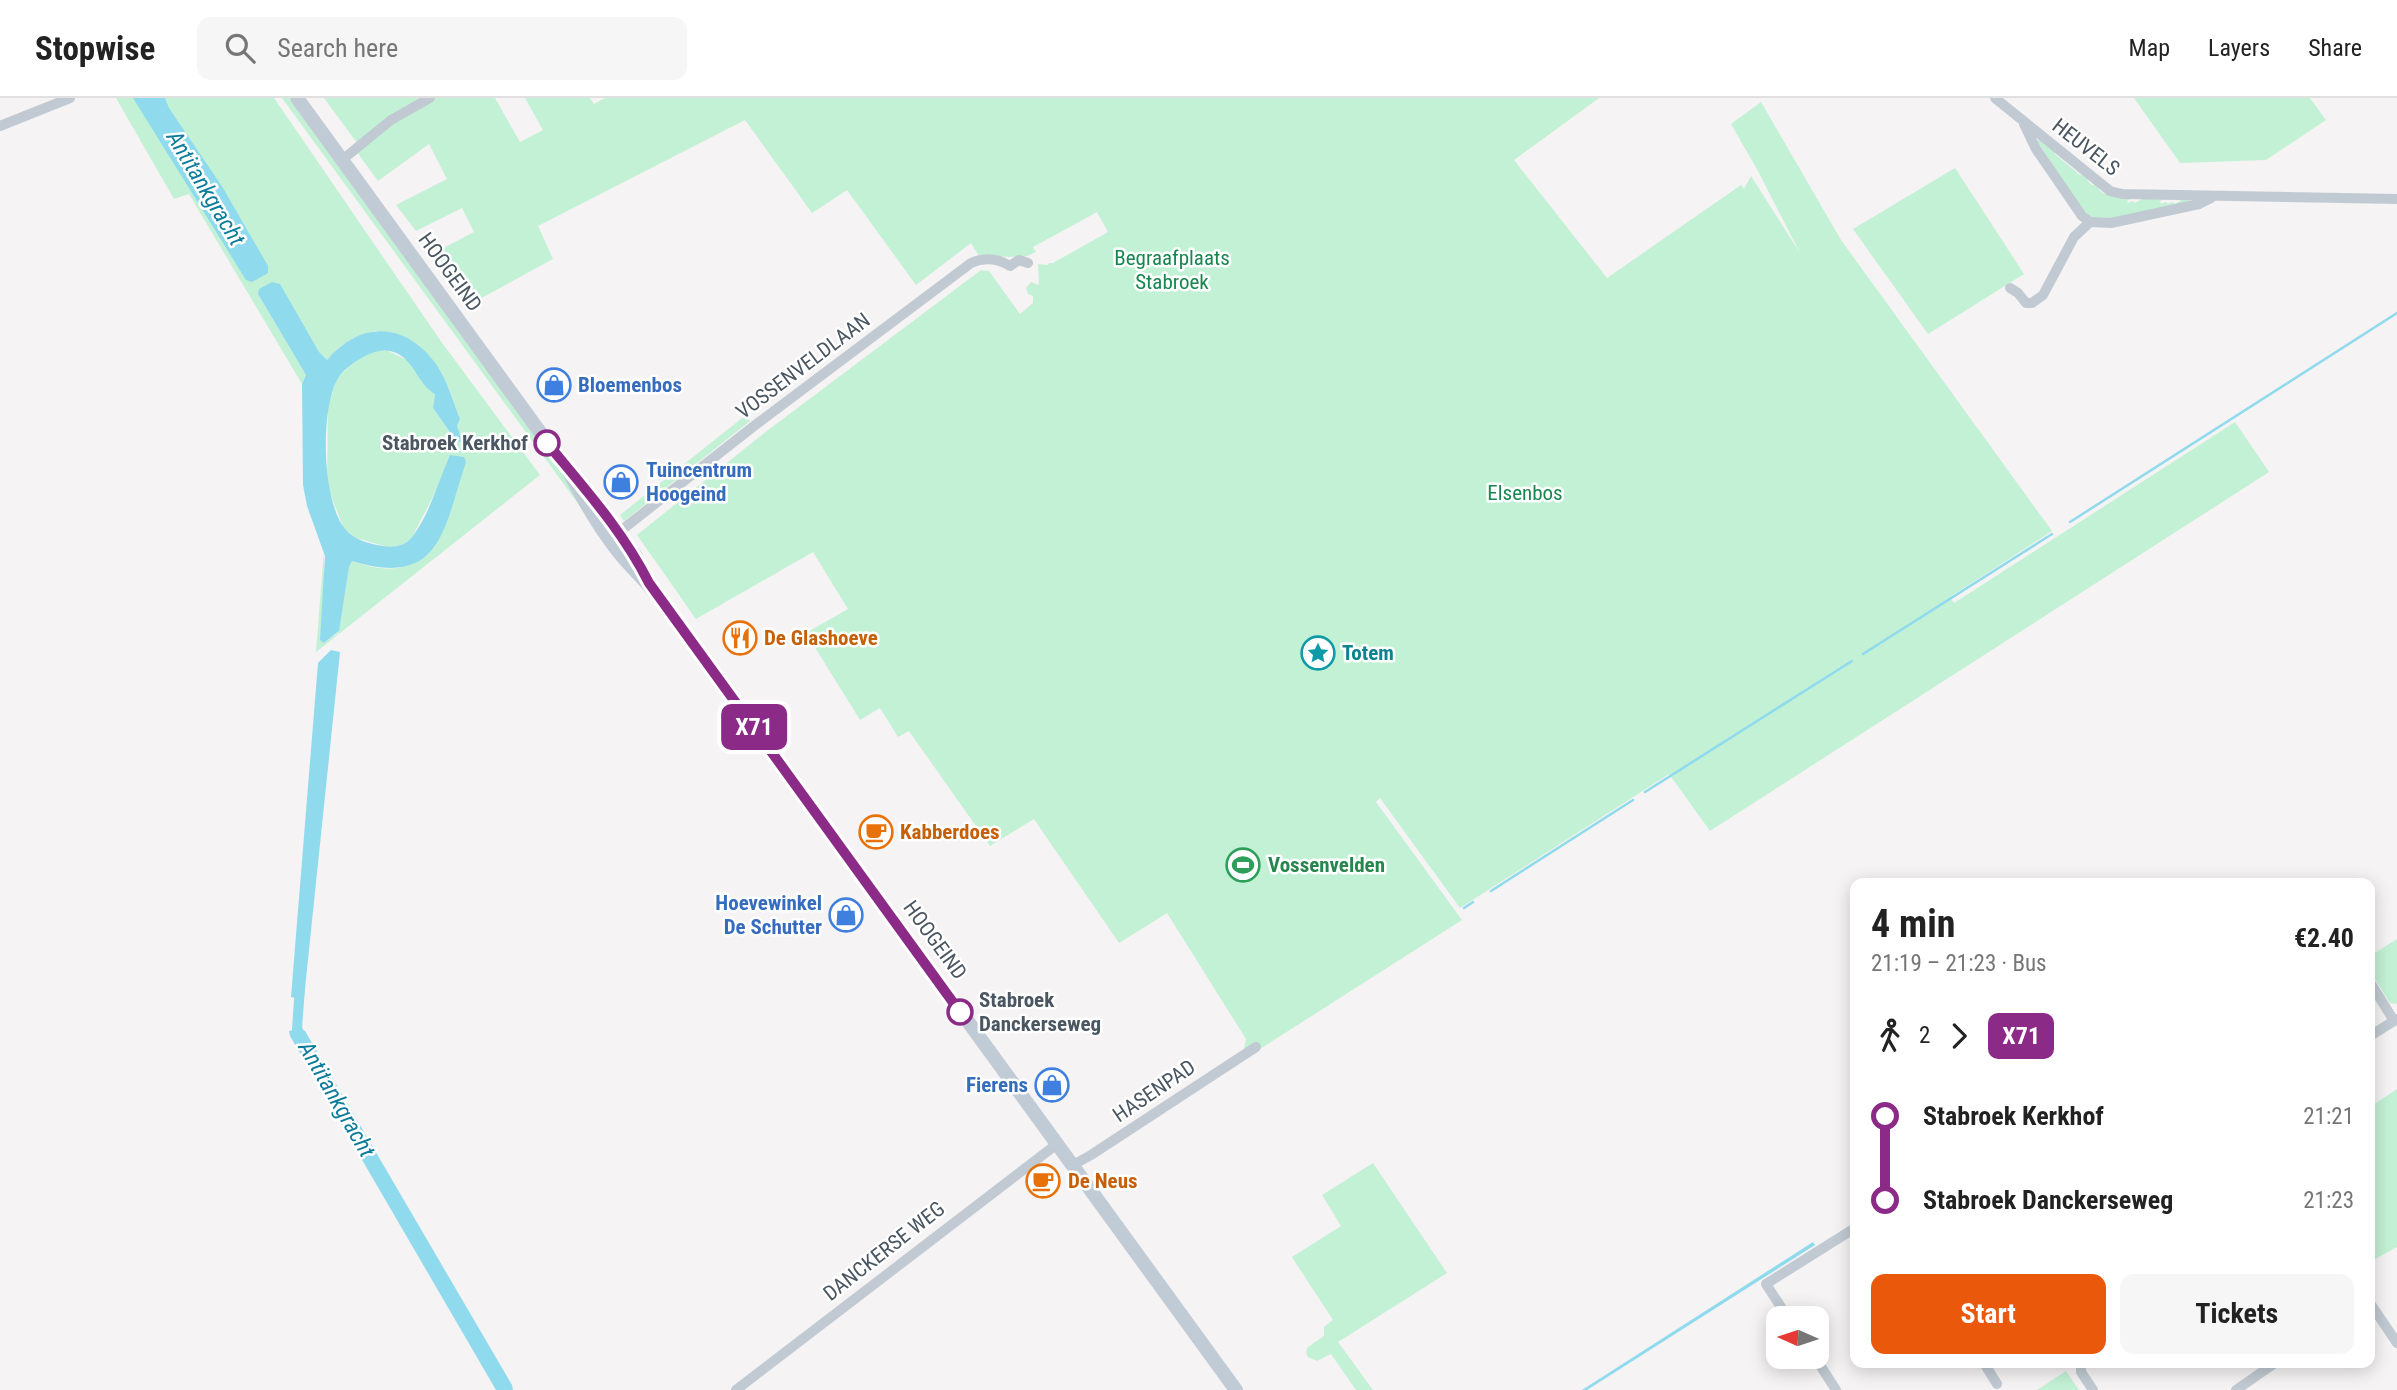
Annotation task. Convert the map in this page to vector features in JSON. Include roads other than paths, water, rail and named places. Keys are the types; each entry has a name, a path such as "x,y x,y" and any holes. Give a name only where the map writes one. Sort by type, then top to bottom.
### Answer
{"main road":[{"name":"HOOGEIND","path":"297,98 569,472 582,498 615,536 628,563 649,583 1236,1390"}],"street":[{"path":"0,125 70,98"},
{"path":"342,160 391,120 430,98"},
{"name":"HEUVELS","path":"1995,98 2110,191 2122,194 2214,197 2397,199"},
{"name":"HEUVELS","path":"2022,122 2035,149 2082,216 2090,222 2111,223 2199,204 2214,197"},
{"path":"2010,288 2026,303 2039,299 2074,237 2090,222"},
{"name":"VOSSENVELDLAAN","path":"615,536 754,426 971,263 987,259 1000,260 1010,266 1019,260 1028,263"},
{"path":"2375,989 2396,1020 2375,1034"},
{"name":"HASENPAD","path":"1073,1165 1256,1047"},
{"name":"DANCKERSE WEG","path":"736,1390 1057,1144"},
{"path":"1780,1306 1766,1284 1850,1231"},
{"path":"2375,1310 2397,1343"},
{"path":"1987,1368 1997,1384"},
{"path":"2081,1368 2081,1373 2093,1390"},
{"path":"2236,1390 2268,1368"},
{"path":"1822,1369 1836,1390"}],"water":[{"name":"Antitankgracht","path":"133,98 165,98 223,188 268,266 268,273 252,282 246,280"},
{"path":"272,282 280,284 319,352 327,360 340,347 368,333 383,331 411,340 424,350 440,370 460,419 457,426 462,441 457,442 433,408 435,394 404,358 390,351 378,351 363,357 347,368 337,380 328,413 326,434 328,478 337,516 353,536 387,547 406,542 424,518 450,455 464,457 466,462 444,529 422,559 405,566 382,567 352,561 339,631 324,643 320,640 325,556 307,506 303,485 302,384 306,375 258,294 259,289"},
{"path":"331,650 340,652 304,998 299,999 291,997 318,663"},
{"path":"289,1031 305,1031 513,1390 496,1390 290,1036"},
{"path":"1813,1242 1815,1245 1587,1390 1582,1390"}],"waterway":[{"path":"2070,522 2397,313"},
{"path":"1863,654 2052,534"},
{"path":"1645,792 1852,661"},
{"path":"1491,891 1633,800"},
{"path":"1464,908 1473,902"},
{"name":"Antitankgracht","path":"300,987 297,1029 303,1039"}],"place":[{"name":"Bloemenbos","path":"554,385"},
{"name":"Stabroek Kerkhof","path":"547,443"},
{"name":"Tuincentrum Hoogeind","path":"621,482"},
{"name":"De Glashoeve","path":"740,638"},
{"name":"Totem","path":"1318,653"},
{"name":"Kabberdoes","path":"876,832"},
{"name":"Vossenvelden","path":"1243,865"},
{"name":"Hoevewinkel De Schutter","path":"846,915"},
{"name":"Stabroek Danckerseweg","path":"960,1012"},
{"name":"Fierens","path":"1052,1085"},
{"name":"De Neus","path":"1043,1181"}],"park label":[{"name":"Begraafplaats Stabroek","path":"1172,270"},
{"name":"Elsenbos","path":"1525,493"}]}
